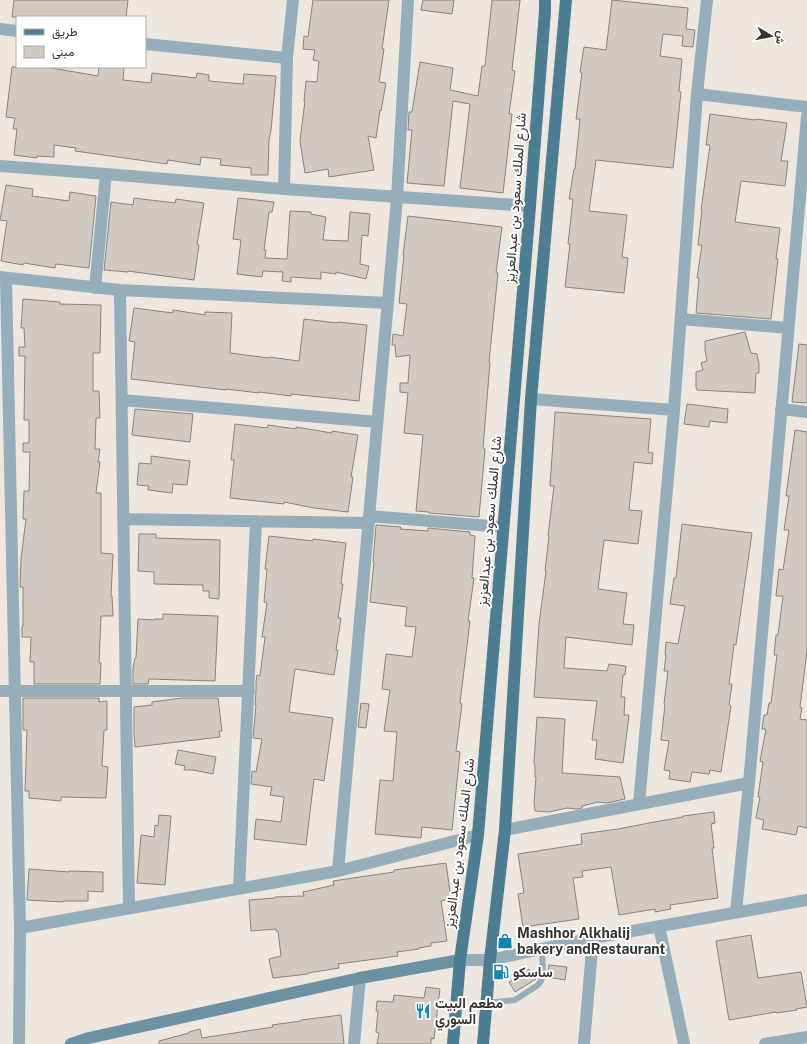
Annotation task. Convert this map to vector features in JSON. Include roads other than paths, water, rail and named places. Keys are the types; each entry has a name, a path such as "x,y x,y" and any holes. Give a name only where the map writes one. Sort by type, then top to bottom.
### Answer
{"main road":[{"path":"483,1044 490,960 504,830 531,399 566,0"},
{"name":"شارع الملك سعود بن عبدالعزيز","path":"453,1044 460,960 478,835 530,206 545,4"}],"street":[{"path":"284,189 287,58 293,0"},
{"path":"338,871 397,198 408,0"},
{"path":"639,804 674,410 697,94 707,0"},
{"path":"0,29 16,31"},
{"path":"146,44 287,58"},
{"path":"697,94 807,107"},
{"path":"736,912 807,116"},
{"path":"0,166 397,198 530,206"},
{"path":"95,288 106,174"},
{"path":"18,1044 20,928 3,277 120,290 388,303"},
{"path":"120,290 129,908"},
{"path":"681,319 788,328"},
{"path":"531,399 674,410"},
{"path":"122,400 378,422"},
{"path":"781,409 807,412"},
{"path":"123,519 256,521 369,519 503,526"},
{"path":"239,889 256,521"},
{"path":"0,691 248,692"},
{"path":"504,830 748,783"},
{"path":"20,928 338,871 478,835"},
{"path":"71,1044 360,978 460,960 490,960 593,938 807,900"},
{"path":"659,926 684,1044"},
{"path":"584,1044 593,938"},
{"path":"354,1044 360,978"},
{"path":"765,1044 807,1037"}],"lane":[{"path":"486,1003 515,1000 538,985 543,974 542,949"}],"place":[{"name":"Mashhor Alkhalij bakery andRestaurant","path":"505,941"},
{"name":"ساسكو","path":"501,972"},
{"name":"مطعم البيت السوري","path":"423,1011"}]}
